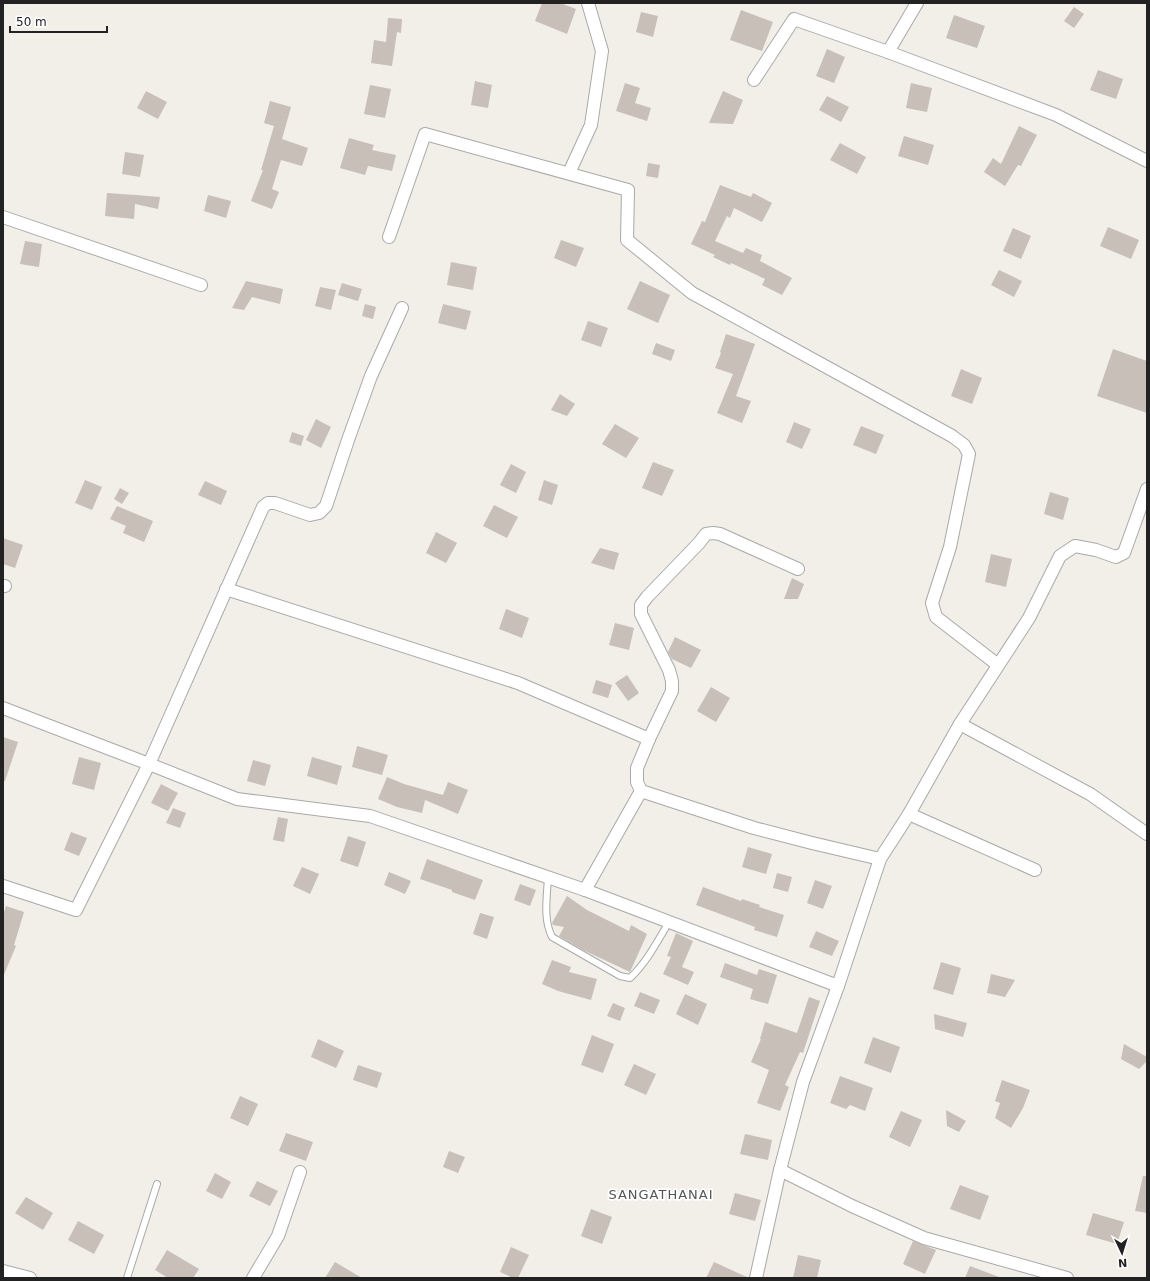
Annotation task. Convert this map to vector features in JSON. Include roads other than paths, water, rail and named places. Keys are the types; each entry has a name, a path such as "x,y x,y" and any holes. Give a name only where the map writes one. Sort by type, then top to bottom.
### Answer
{"street":[{"path":"569,174 591,125 602,51 588,3"},
{"path":"888,52 917,3"},
{"path":"754,80 794,19 888,52 1056,115 1147,161"},
{"path":"389,237 425,134 628,190 627,240 692,293 952,436 964,445 969,454 950,547 932,603 936,617 998,665"},
{"path":"3,217 201,285"},
{"path":"3,886 76,910 149,764 262,507 268,503 274,503 310,515 319,513 326,506 371,376 402,308"},
{"path":"756,1278 780,1170 803,1082 838,986 880,859 909,814 960,724 1029,618 1060,556 1075,546 1096,550 1116,557 1124,553 1147,489"},
{"path":"798,569 720,534 706,534 646,597 640,606 641,614 670,670 672,692 638,768 637,782 641,791 754,828 812,844 880,859"},
{"path":"226,589 518,683 650,739"},
{"path":"3,708 237,799 370,816 585,890 838,986"},
{"path":"960,724 1090,794 1147,834"},
{"path":"585,890 641,791"},
{"path":"909,814 1035,870"},
{"path":"780,1170 852,1206 924,1238 1067,1278"},
{"path":"253,1278 278,1236 300,1172"},
{"path":"3,1271 30,1278"}],"lane":[{"path":"548,877 546,920 548,930 552,937 620,976 630,978 635,973 649,956 669,922"},
{"path":"127,1278 157,1184"}],"district":[{"name":"SANGATHANAI","path":"661,1194"}]}
